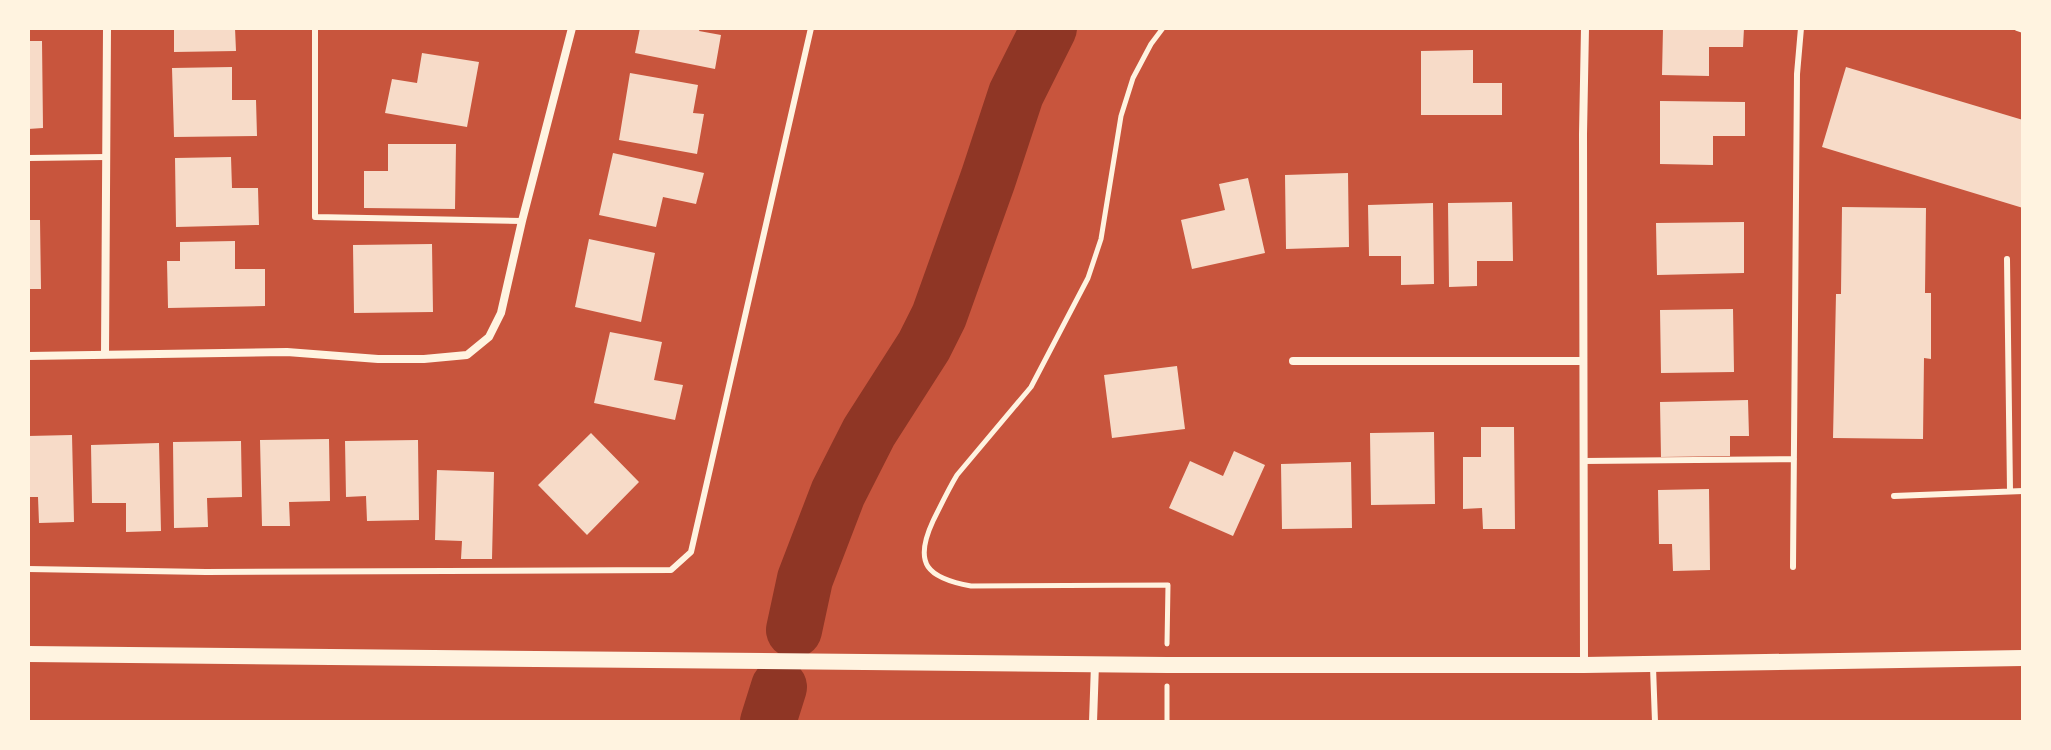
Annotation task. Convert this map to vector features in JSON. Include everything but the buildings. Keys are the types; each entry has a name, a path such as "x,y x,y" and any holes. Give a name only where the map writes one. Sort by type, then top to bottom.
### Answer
{"main road":[{"path":"28,654 1095,664 1584,665 2023,658"}],"street":[{"path":"105,355 107,28"},
{"path":"28,356 287,352 409,359 467,355 489,337 501,313 572,28"},
{"path":"1584,665 1585,28"},
{"path":"1293,361 1583,361"},
{"path":"1093,722 1095,664"}],"lane":[{"path":"315,28 315,217 522,221"},
{"path":"28,569 206,572 671,570 691,552 811,28"},
{"path":"1793,567 1797,74 1801,28"},
{"path":"2017,28 2023,30"},
{"path":"28,158 106,157"},
{"path":"2007,259 2010,491"},
{"path":"1583,461 1794,459"},
{"path":"1894,496 2023,491"},
{"path":"1653,664 1655,722"}],"path":[{"path":"1163,28 1133,78 1121,116 1101,239 1088,278 1031,387 953,483 924,540 923,553 925,564 942,579 971,586 1168,585 1167,643"},
{"path":"1167,686 1167,722"}],"waterway":[{"path":"794,630 805,579 838,493 869,432 924,346 939,316 1016,94 1049,28"},
{"path":"768,722 779,687"}]}
